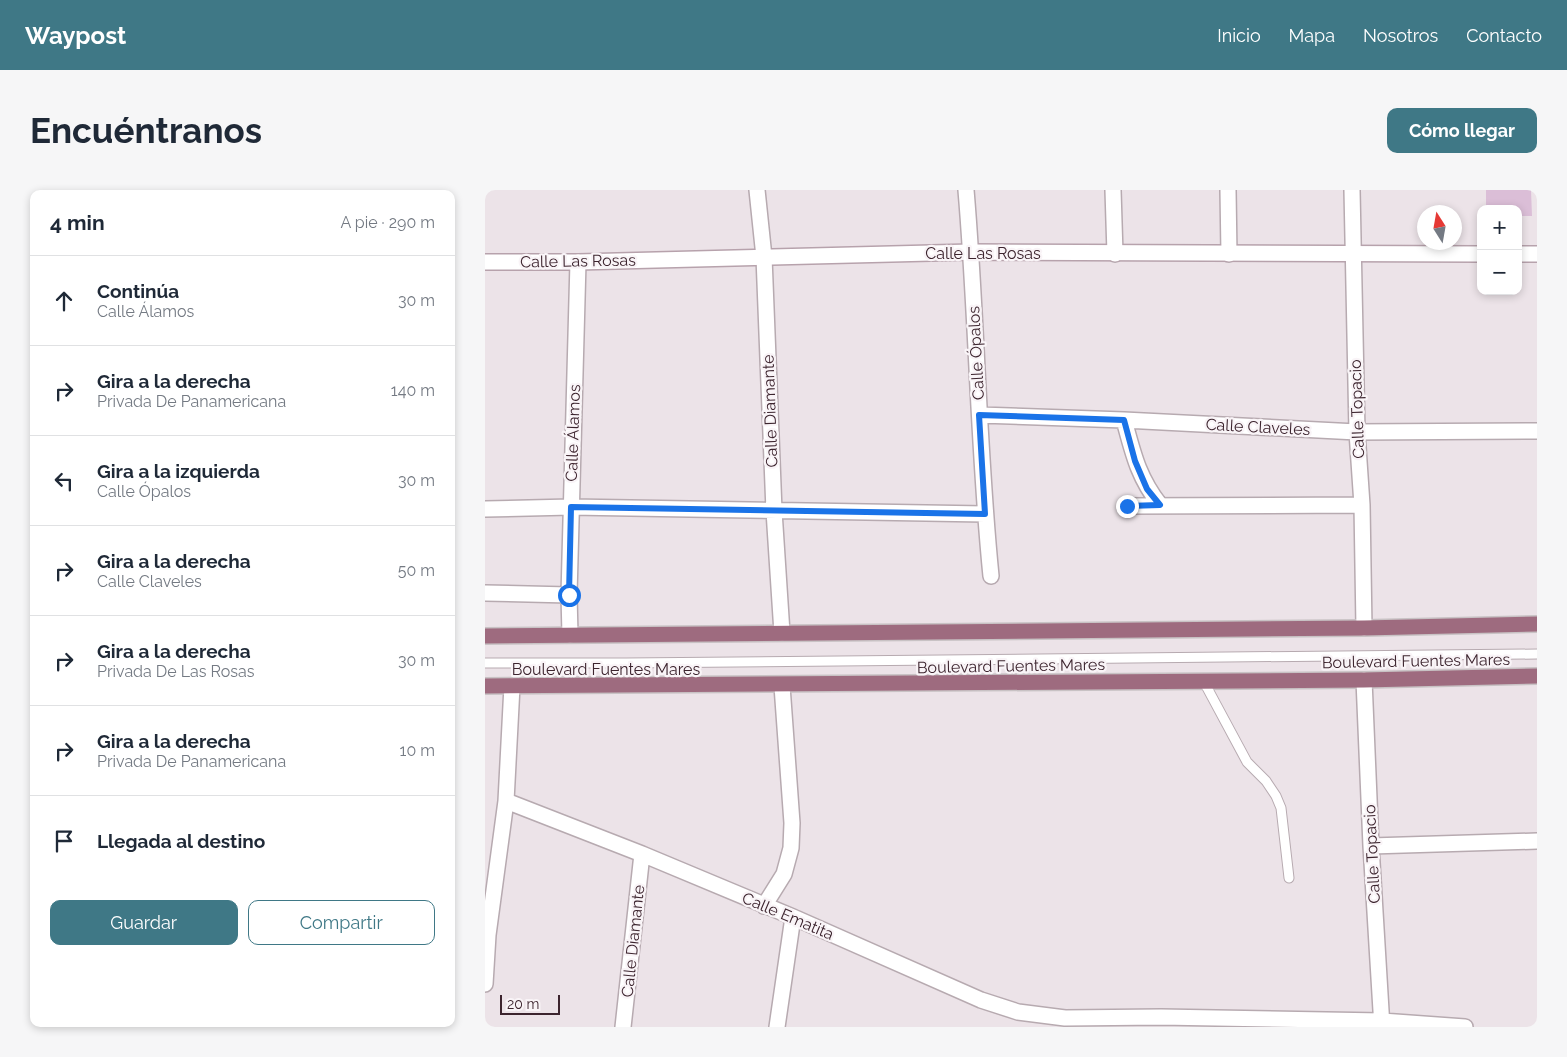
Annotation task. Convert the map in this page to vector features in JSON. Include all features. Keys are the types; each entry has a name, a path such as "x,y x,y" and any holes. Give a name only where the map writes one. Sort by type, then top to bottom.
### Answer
{"main road":[{"name":"Boulevard Fuentes Mares","path":"485,636 1364,628 1537,624"},
{"name":"Boulevard Fuentes Mares","path":"485,686 783,686 1204,682 1537,676"}],"street":[{"name":"Calle Diamante","path":"757,190 764,257 782,633"},
{"name":"Calle Ópalos","path":"966,190 985,514 991,576"},
{"path":"1113,190 1115,254"},
{"path":"1228,190 1229,254"},
{"name":"Calle Topacio","path":"1352,190 1357,432 1364,628"},
{"name":"Calle Las Rosas","path":"485,262 578,262 971,252 1477,254"},
{"path":"1522,254 1537,254"},
{"name":"Calle Álamos","path":"571,635 569,595 578,262"},
{"name":"Calle Claveles","path":"979,415 1124,420 1357,432 1537,431"},
{"path":"1124,420 1135,461 1147,489 1160,505"},
{"path":"1127,506 1361,505"},
{"path":"485,510 571,507 985,514"},
{"path":"485,593 569,595"},
{"name":"Calle Topacio","path":"1364,680 1371,846 1382,1024"},
{"path":"485,984 486,935 505,801 512,686"},
{"path":"764,906 783,874 791,848 792,823 783,686"},
{"name":"Calle Ematita","path":"505,801 642,854 793,917 981,1000 1019,1012 1065,1022 1097,1023 1161,1017 1236,1023 1382,1024 1465,1027"},
{"path":"1371,846 1537,841"},
{"name":"Calle Diamante","path":"623,1027 642,854"},
{"path":"777,1027 793,917"}],"lane":[{"path":"485,663 1537,654"},
{"path":"1204,682 1247,762 1266,781 1276,796 1281,808 1289,878"}],"shaded area":[{"path":"1486,190 1531,190 1532,216 1522,216 1522,205 1486,205"}],"route":[{"path":"569,595 571,507 985,514 979,415 1124,420 1135,461 1147,489 1160,505 1127,506"}]}
